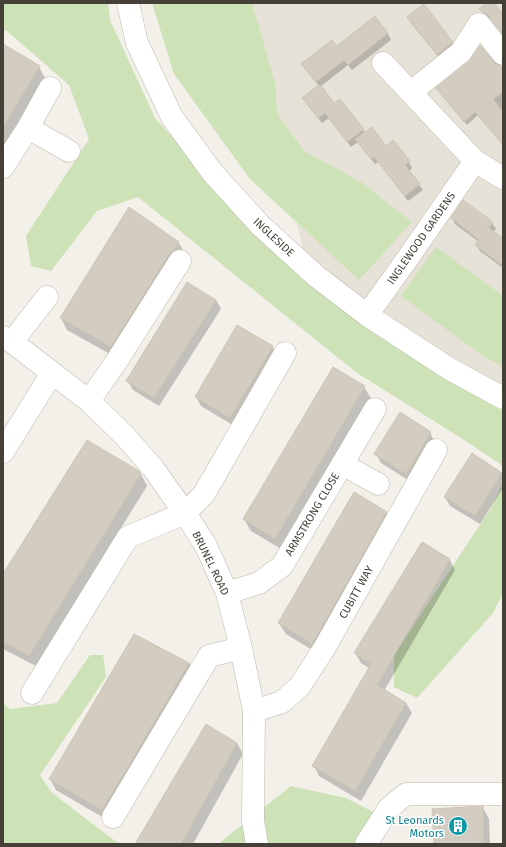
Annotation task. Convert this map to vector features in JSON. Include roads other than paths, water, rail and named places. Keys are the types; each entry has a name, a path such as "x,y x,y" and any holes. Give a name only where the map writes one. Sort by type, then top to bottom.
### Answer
{"street":[{"name":"INGLESIDE","path":"128,3 137,43 172,117 212,172 261,226 316,276 367,315 448,368 503,398"},
{"path":"411,92 462,52 479,24 503,54"},
{"path":"383,63 475,161 503,178"},
{"path":"3,167 28,128 50,88"},
{"path":"28,128 69,151"},
{"name":"INGLEWOOD GARDENS","path":"367,315 475,161"},
{"path":"89,401 118,359 180,261"},
{"path":"8,340 47,297"},
{"name":"BRUNEL ROAD","path":"8,340 89,401 124,435 153,468 206,546 227,593 241,648 254,711 253,821 257,844"},
{"path":"32,693 128,537 185,513 204,494 285,353"},
{"path":"3,452 52,372"},
{"name":"ARMSTRONG CLOSE","path":"227,593 259,583 282,566 375,409"},
{"name":"CUBITT WAY","path":"254,711 282,702 300,686 325,647 436,450"},
{"path":"342,464 378,484"},
{"path":"113,817 209,656 241,648"},
{"path":"366,844 389,808 406,794 503,794"}],"place":[{"name":"St Leonards Motors","path":"458,826"}]}
